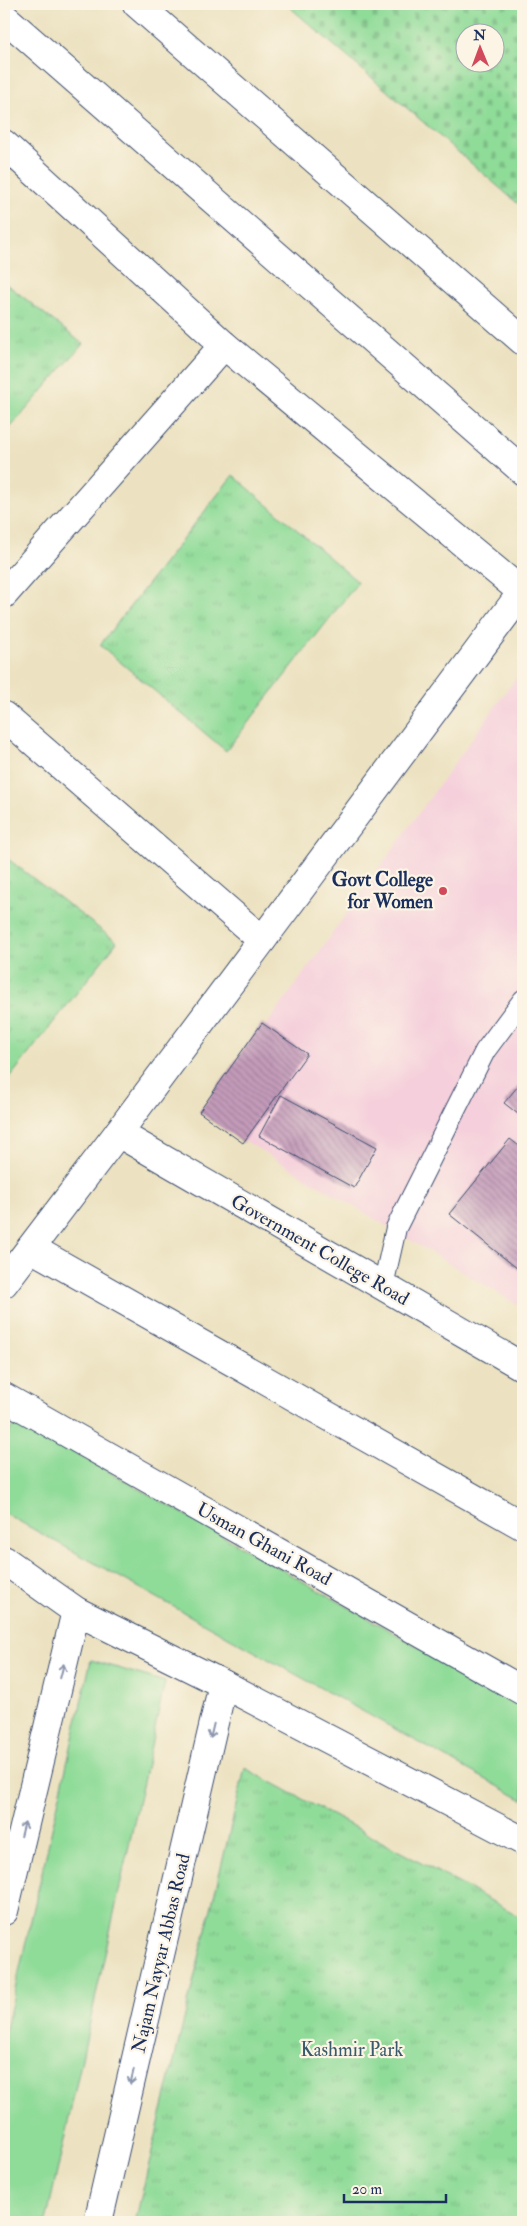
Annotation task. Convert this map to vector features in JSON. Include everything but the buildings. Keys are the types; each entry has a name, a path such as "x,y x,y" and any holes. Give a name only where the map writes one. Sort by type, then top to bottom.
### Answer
{"street":[{"path":"137,4 523,341"},
{"path":"4,17 523,471"},
{"path":"4,144 224,345 523,591 4,1283"},
{"path":"4,594 224,345"},
{"path":"4,716 262,940"},
{"name":"Government College Road","path":"118,1133 523,1367"},
{"path":"31,1248 523,1526"},
{"name":"Usman Ghani Road","path":"4,1397 523,1691"},
{"path":"4,1560 76,1611 224,1684 523,1841"},
{"path":"4,1911 76,1611"},
{"name":"Najam Nayyar Abbas Road","path":"98,2222 224,1684"}],"lane":[{"path":"383,1286 396,1228 485,1051 523,1000"}],"shaded area":[{"name":"Govt College for Women","path":"523,668 523,1308 202,1115"}],"green space":[{"path":"286,4 523,4 523,208"},
{"path":"4,282 83,344 4,435"},
{"path":"233,475 358,582 226,751 100,645"},
{"path":"4,856 117,942 4,1085"},
{"path":"16,1419 523,1706 523,1800 4,1513 4,1444"},
{"path":"91,1660 165,1682 46,2222 4,2222 4,2037"},
{"name":"Kashmir Park","path":"245,1768 523,1918 523,2222 135,2222"}],"place":[{"name":"Govt College for Women","path":"443,891"}]}
